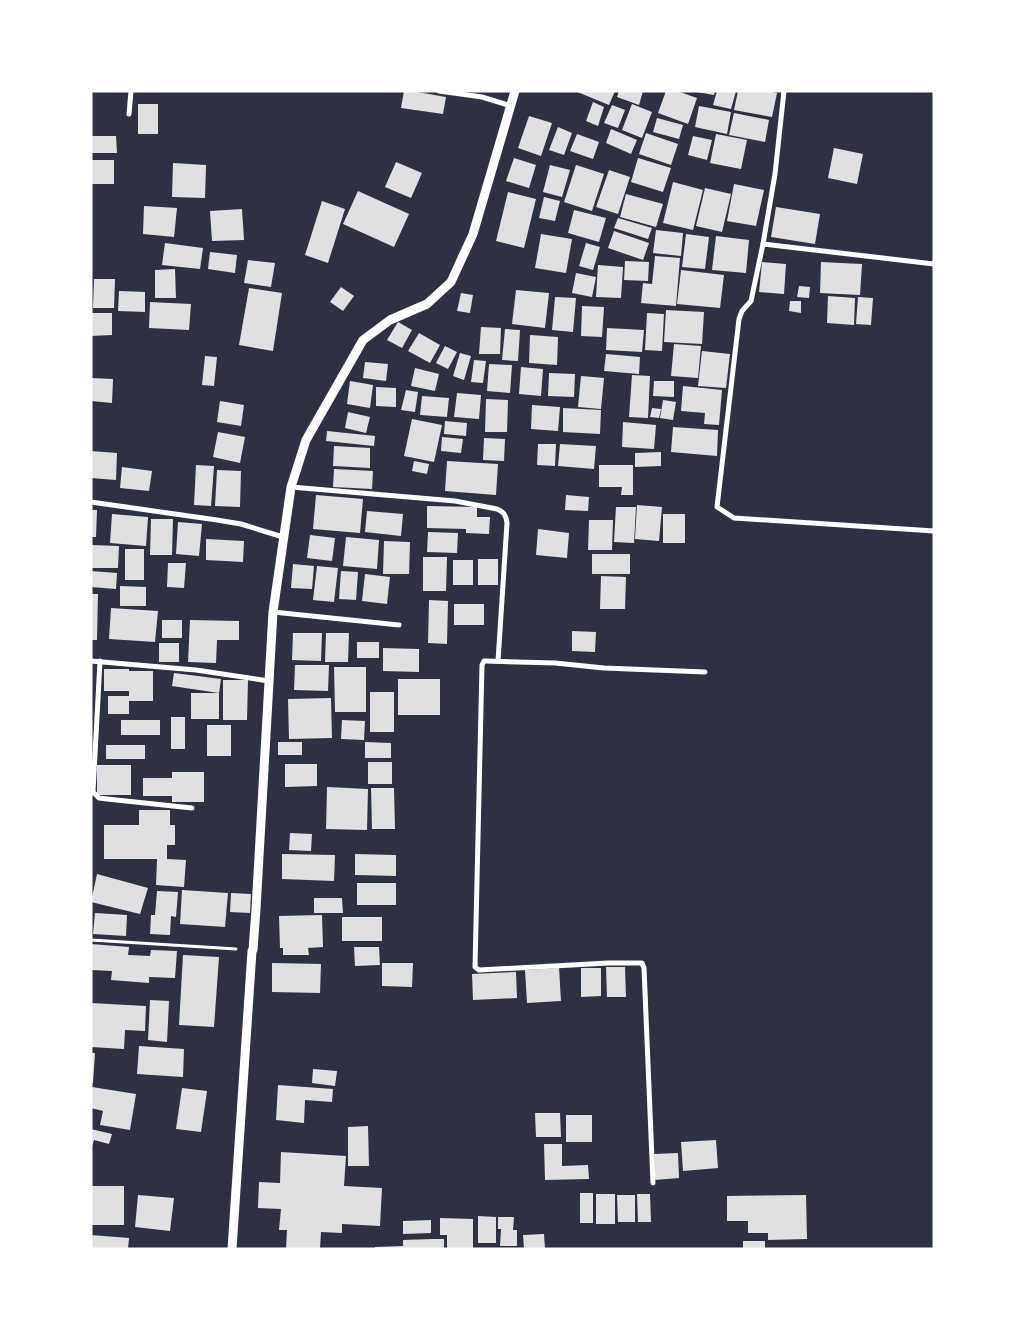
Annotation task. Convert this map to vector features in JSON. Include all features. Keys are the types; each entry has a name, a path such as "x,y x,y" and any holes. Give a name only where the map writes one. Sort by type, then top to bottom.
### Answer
{"street":[{"path":"129,114 130,91"},
{"path":"439,91 482,98 511,106"},
{"path":"232,1249 256,910 274,612 291,487 306,440 363,340 390,320 427,304 451,282 474,234 515,91"},
{"path":"784,91 775,174 763,244 750,301 742,311 739,319 717,507 734,518 934,531"},
{"path":"763,244 934,264"},
{"path":"291,487 455,501 497,509 503,512 507,523 498,661"},
{"path":"91,502 241,524 283,537"},
{"path":"274,612 398,625"},
{"path":"91,661 196,670 269,682"},
{"path":"100,661 93,792 99,798 192,808"},
{"path":"653,1183 644,968 642,963 479,970 475,967 482,665 484,661 498,661 705,672"}],"path":[{"path":"91,940 252,950"}],"building":[{"path":"404,91 446,97 443,114 401,108"},
{"path":"575,91 615,91 609,105"},
{"path":"619,91 643,91 639,105 617,97"},
{"path":"666,91 677,91 697,98 688,124 658,113"},
{"path":"697,91 715,91 714,95"},
{"path":"717,91 736,91 731,109 713,105"},
{"path":"738,91 777,93 772,117 734,110"},
{"path":"593,102 604,107 598,126 586,121"},
{"path":"138,104 158,104 158,134 138,134"},
{"path":"632,104 652,112 642,138 622,130"},
{"path":"612,105 625,110 618,128 604,123"},
{"path":"699,106 731,112 727,134 695,127"},
{"path":"734,113 769,120 765,142 729,135"},
{"path":"529,116 552,123 541,156 518,148"},
{"path":"657,118 683,125 679,139 653,132"},
{"path":"558,127 572,133 564,155 549,150"},
{"path":"611,129 637,140 631,154 606,143"},
{"path":"646,133 678,144 671,165 639,154"},
{"path":"577,134 599,142 593,159 570,151"},
{"path":"716,134 747,140 741,169 710,163"},
{"path":"91,136 116,136 117,153 91,153"},
{"path":"693,136 712,140 707,160 688,155"},
{"path":"834,148 863,154 857,184 828,178"},
{"path":"514,158 536,165 529,188 506,181"},
{"path":"638,158 671,168 663,192 631,182"},
{"path":"91,160 114,160 114,184 91,184"},
{"path":"396,162 422,173 411,198 385,187"},
{"path":"173,163 206,165 205,198 172,197"},
{"path":"550,165 570,170 562,197 543,192"},
{"path":"576,165 604,174 592,211 564,202"},
{"path":"609,170 630,177 618,214 596,207"},
{"path":"673,182 703,190 693,230 663,223"},
{"path":"734,184 764,190 756,226 727,221"},
{"path":"705,188 731,194 722,232 696,226"},
{"path":"358,191 409,214 394,247 343,224"},
{"path":"508,192 536,199 524,248 496,241"},
{"path":"626,194 663,204 656,227 620,217"},
{"path":"544,197 560,201 555,221 539,218"},
{"path":"322,201 345,209 328,263 305,255"},
{"path":"144,206 177,208 174,237 143,234"},
{"path":"776,207 820,214 815,244 771,237"},
{"path":"242,209 244,240 212,241 210,211"},
{"path":"574,210 606,218 599,242 568,233"},
{"path":"618,218 652,228 648,239 614,228"},
{"path":"656,230 683,233 681,256 653,253"},
{"path":"614,231 649,243 643,260 608,248"},
{"path":"541,234 572,239 566,273 535,268"},
{"path":"686,234 709,237 705,269 682,267"},
{"path":"716,236 749,240 746,273 712,270"},
{"path":"165,243 203,248 200,269 162,265"},
{"path":"586,243 600,247 593,270 579,266"},
{"path":"210,252 237,255 235,273 208,269"},
{"path":"655,256 680,258 676,306 641,303 643,283 652,284"},
{"path":"248,260 275,263 271,287 244,283"},
{"path":"625,261 649,262 648,281 624,280"},
{"path":"762,262 786,264 784,294 759,292"},
{"path":"821,262 862,264 860,295 820,293"},
{"path":"598,265 623,267 621,298 596,297"},
{"path":"175,269 176,298 155,298 155,270"},
{"path":"681,270 724,275 720,308 677,304"},
{"path":"576,273 596,277 592,297 572,293"},
{"path":"94,279 115,279 114,308 93,308"},
{"path":"799,286 810,287 809,298 797,297"},
{"path":"341,287 354,296 343,311 330,302"},
{"path":"249,288 282,293 273,351 239,345"},
{"path":"516,290 549,293 545,328 512,324"},
{"path":"119,291 145,292 145,312 118,311"},
{"path":"461,293 473,295 470,313 457,311"},
{"path":"828,296 855,298 854,325 827,323"},
{"path":"555,297 576,298 573,332 552,330"},
{"path":"858,297 873,298 871,325 856,324"},
{"path":"790,301 801,301 801,313 789,311"},
{"path":"150,302 191,304 189,330 149,328"},
{"path":"582,306 604,307 602,337 581,336"},
{"path":"666,310 704,312 702,344 664,342"},
{"path":"91,313 112,313 112,335 91,336"},
{"path":"647,313 664,314 662,351 645,350"},
{"path":"398,322 412,330 402,348 387,340"},
{"path":"481,327 501,328 500,354 479,354"},
{"path":"607,328 644,330 642,352 606,350"},
{"path":"505,329 520,330 518,361 502,360"},
{"path":"419,333 440,345 430,363 408,351"},
{"path":"530,335 558,337 557,365 529,363"},
{"path":"674,344 701,346 698,378 671,376"},
{"path":"445,346 457,352 448,369 436,363"},
{"path":"702,351 730,354 726,388 698,386"},
{"path":"460,353 471,356 464,380 453,376"},
{"path":"606,354 640,357 639,374 604,371"},
{"path":"205,356 217,357 214,386 202,385"},
{"path":"474,360 486,361 483,383 471,382"},
{"path":"365,362 388,364 386,381 363,378"},
{"path":"489,364 512,365 510,393 487,391"},
{"path":"521,367 543,369 541,396 519,394"},
{"path":"415,368 439,374 435,391 411,386"},
{"path":"549,373 575,374 574,397 548,396"},
{"path":"632,375 650,376 648,418 629,417"},
{"path":"581,376 604,378 601,409 578,407"},
{"path":"91,378 113,379 112,403 91,401"},
{"path":"350,381 373,385 370,408 347,404"},
{"path":"654,381 674,381 674,397 653,396"},
{"path":"683,386 722,390 719,425 704,424 705,413 681,411"},
{"path":"376,387 396,388 396,407 376,406"},
{"path":"406,390 418,392 415,412 401,410"},
{"path":"457,393 481,395 479,419 454,417"},
{"path":"422,396 449,398 447,417 420,415"},
{"path":"486,399 508,400 507,432 485,432"},
{"path":"663,400 676,402 673,420 660,418"},
{"path":"220,401 244,405 241,426 217,422"},
{"path":"532,405 560,407 558,431 531,429"},
{"path":"563,408 601,410 600,434 563,432"},
{"path":"652,408 661,409 659,418 650,417"},
{"path":"348,412 370,417 366,433 345,428"},
{"path":"412,419 442,425 434,462 404,456"},
{"path":"445,421 467,423 466,436 444,434"},
{"path":"623,422 656,425 654,449 622,447"},
{"path":"673,427 718,430 717,456 671,452"},
{"path":"327,431 375,436 374,446 326,441"},
{"path":"218,432 245,437 240,463 213,457"},
{"path":"442,437 463,439 461,453 441,451"},
{"path":"484,438 505,439 504,461 483,460"},
{"path":"538,444 556,444 555,466 537,465"},
{"path":"560,444 596,446 594,469 558,466"},
{"path":"334,446 370,448 370,468 333,466"},
{"path":"91,451 117,453 116,480 91,478"},
{"path":"661,452 661,466 635,467 635,453"},
{"path":"414,461 429,464 427,474 412,471"},
{"path":"447,461 498,464 496,495 445,491"},
{"path":"196,465 214,466 211,506 194,505"},
{"path":"599,465 633,465 633,495 621,495 622,487 599,487"},
{"path":"122,467 152,471 149,491 120,488"},
{"path":"334,469 373,471 372,489 333,487"},
{"path":"217,470 241,471 240,507 215,506"},
{"path":"316,495 363,499 360,533 313,529"},
{"path":"566,495 589,497 588,511 565,510"},
{"path":"637,505 662,507 659,541 635,539"},
{"path":"427,506 477,507 477,517 490,517 489,534 466,533 466,529 427,528"},
{"path":"616,507 636,507 634,543 614,542"},
{"path":"91,510 97,510 96,537 91,537"},
{"path":"367,511 403,514 401,536 365,532"},
{"path":"112,514 148,517 146,546 110,543"},
{"path":"663,514 685,514 685,543 663,543"},
{"path":"151,519 173,519 172,555 150,555"},
{"path":"589,520 613,520 612,550 588,550"},
{"path":"178,522 202,524 199,556 176,554"},
{"path":"538,529 569,533 567,558 536,555"},
{"path":"428,532 458,533 457,553 427,552"},
{"path":"310,535 335,538 332,561 307,558"},
{"path":"346,537 379,540 377,569 343,566"},
{"path":"206,539 244,541 243,562 206,560"},
{"path":"384,541 410,542 409,574 383,574"},
{"path":"91,545 119,546 118,568 91,568"},
{"path":"125,549 144,549 144,580 125,580"},
{"path":"592,554 630,554 630,574 592,574"},
{"path":"423,557 447,557 446,591 423,591"},
{"path":"478,559 498,559 498,585 478,585"},
{"path":"453,560 473,560 473,585 453,585"},
{"path":"168,563 186,563 184,588 167,587"},
{"path":"293,564 314,566 312,589 291,588"},
{"path":"317,566 338,568 334,602 313,600"},
{"path":"91,571 117,573 116,589 91,587"},
{"path":"341,571 358,572 356,600 339,599"},
{"path":"365,574 390,577 387,604 362,601"},
{"path":"601,576 626,577 625,609 600,609"},
{"path":"120,586 146,587 146,606 120,606"},
{"path":"91,594 98,594 97,640 91,640"},
{"path":"429,600 448,601 447,644 428,643"},
{"path":"454,604 484,604 484,625 454,625"},
{"path":"111,608 158,611 155,642 109,639"},
{"path":"162,620 182,620 182,638 162,638"},
{"path":"190,620 239,621 239,640 217,640 216,663 188,662"},
{"path":"572,631 596,632 595,652 572,651"},
{"path":"293,633 322,633 321,661 292,660"},
{"path":"326,633 349,633 348,662 325,662"},
{"path":"357,642 379,642 379,658 357,658"},
{"path":"159,643 179,643 179,662 159,662"},
{"path":"383,648 419,649 419,672 383,671"},
{"path":"295,665 329,665 328,691 294,690"},
{"path":"334,667 366,667 366,712 335,712"},
{"path":"104,669 129,669 129,691 104,691"},
{"path":"129,671 153,671 153,701 129,701 129,714 108,714 108,696 129,696"},
{"path":"174,673 221,679 219,693 172,686"},
{"path":"398,679 440,679 440,715 398,715"},
{"path":"223,680 248,680 247,720 223,720"},
{"path":"370,692 394,692 394,732 370,732"},
{"path":"191,693 219,693 219,719 191,719"},
{"path":"331,698 332,738 289,739 288,699"},
{"path":"171,717 185,717 185,749 171,749"},
{"path":"121,720 160,720 160,735 121,735"},
{"path":"342,720 365,721 364,740 341,739"},
{"path":"207,725 231,725 231,756 207,756"},
{"path":"278,742 302,742 302,755 278,755"},
{"path":"365,742 391,743 391,758 365,758"},
{"path":"106,745 145,745 145,759 106,759"},
{"path":"368,762 392,762 392,784 368,784"},
{"path":"285,764 317,764 317,786 285,787"},
{"path":"97,765 131,765 131,795 97,795"},
{"path":"172,772 204,772 204,802 172,802 172,796 143,796 143,778 172,778"},
{"path":"327,787 368,789 367,830 326,829"},
{"path":"371,788 394,788 395,829 372,829"},
{"path":"139,810 170,810 170,825 175,825 175,845 167,845 167,859 186,860 184,887 156,885 157,859 104,859 104,825 139,825"},
{"path":"290,833 312,834 311,851 289,850"},
{"path":"282,854 335,855 334,881 282,879"},
{"path":"355,854 396,855 396,876 355,875"},
{"path":"97,874 148,888 140,914 91,902"},
{"path":"357,883 396,883 396,905 357,905"},
{"path":"182,890 228,893 225,927 180,924"},
{"path":"157,891 178,892 176,917 171,916 170,935 150,934 151,915 155,915"},
{"path":"231,893 251,894 250,913 230,912"},
{"path":"314,898 342,898 343,913 314,913"},
{"path":"95,913 127,915 126,936 93,934"},
{"path":"322,915 323,947 308,948 309,955 283,955 283,948 280,948 279,916"},
{"path":"342,917 382,917 382,941 342,941"},
{"path":"91,944 129,947 128,955 150,956 151,950 177,951 175,978 149,977 149,983 111,980 112,971 91,970"},
{"path":"354,947 379,947 380,965 355,966"},
{"path":"183,955 219,957 214,1027 179,1025"},
{"path":"272,963 321,964 320,993 272,992"},
{"path":"382,963 413,963 412,987 382,986"},
{"path":"606,967 625,967 626,997 607,997"},
{"path":"559,968 561,1001 527,1003 525,970"},
{"path":"581,968 601,968 601,996 581,997"},
{"path":"516,972 517,998 473,1000 472,974"},
{"path":"150,1000 169,1001 167,1042 148,1040"},
{"path":"91,1003 146,1006 145,1031 125,1030 124,1049 91,1047"},
{"path":"139,1046 184,1049 183,1077 137,1074"},
{"path":"91,1053 95,1053 93,1083 91,1083"},
{"path":"313,1069 337,1071 335,1086 312,1083"},
{"path":"278,1085 333,1089 332,1102 305,1100 304,1123 276,1120"},
{"path":"92,1087 136,1094 130,1130 100,1125 103,1111 91,1108"},
{"path":"182,1088 207,1091 201,1132 176,1129"},
{"path":"535,1113 560,1113 561,1137 536,1137"},
{"path":"566,1115 592,1115 592,1142 566,1142"},
{"path":"368,1126 369,1166 348,1166 348,1127"},
{"path":"91,1129 112,1134 109,1144 94,1140 91,1150"},
{"path":"716,1140 718,1168 683,1171 681,1142"},
{"path":"544,1144 562,1144 562,1166 588,1165 589,1179 545,1180"},
{"path":"281,1152 346,1156 344,1186 382,1188 380,1226 342,1224 342,1233 321,1232 320,1249 286,1249 287,1230 279,1230 281,1209 258,1208 259,1182 280,1183"},
{"path":"678,1153 679,1178 655,1180 654,1154"},
{"path":"91,1186 124,1186 124,1225 91,1225"},
{"path":"580,1193 593,1193 593,1223 580,1223"},
{"path":"596,1194 615,1194 615,1224 596,1224"},
{"path":"637,1194 650,1194 651,1222 638,1222"},
{"path":"138,1195 174,1198 170,1231 135,1227"},
{"path":"617,1195 635,1195 635,1222 618,1222"},
{"path":"806,1195 807,1239 768,1240 768,1233 748,1233 748,1221 727,1221 727,1196"},
{"path":"478,1216 496,1217 496,1243 478,1243"},
{"path":"498,1217 514,1217 513,1230 517,1230 517,1246 500,1246 501,1229 498,1229"},
{"path":"440,1218 473,1219 473,1249 447,1249 447,1235 440,1235"},
{"path":"431,1220 431,1233 403,1234 403,1221"},
{"path":"544,1234 545,1249 524,1249 523,1235"},
{"path":"91,1235 129,1238 128,1249 91,1249"},
{"path":"444,1239 444,1249 375,1249 375,1247 403,1246 403,1240"},
{"path":"743,1241 765,1241 765,1249 743,1249"}]}
